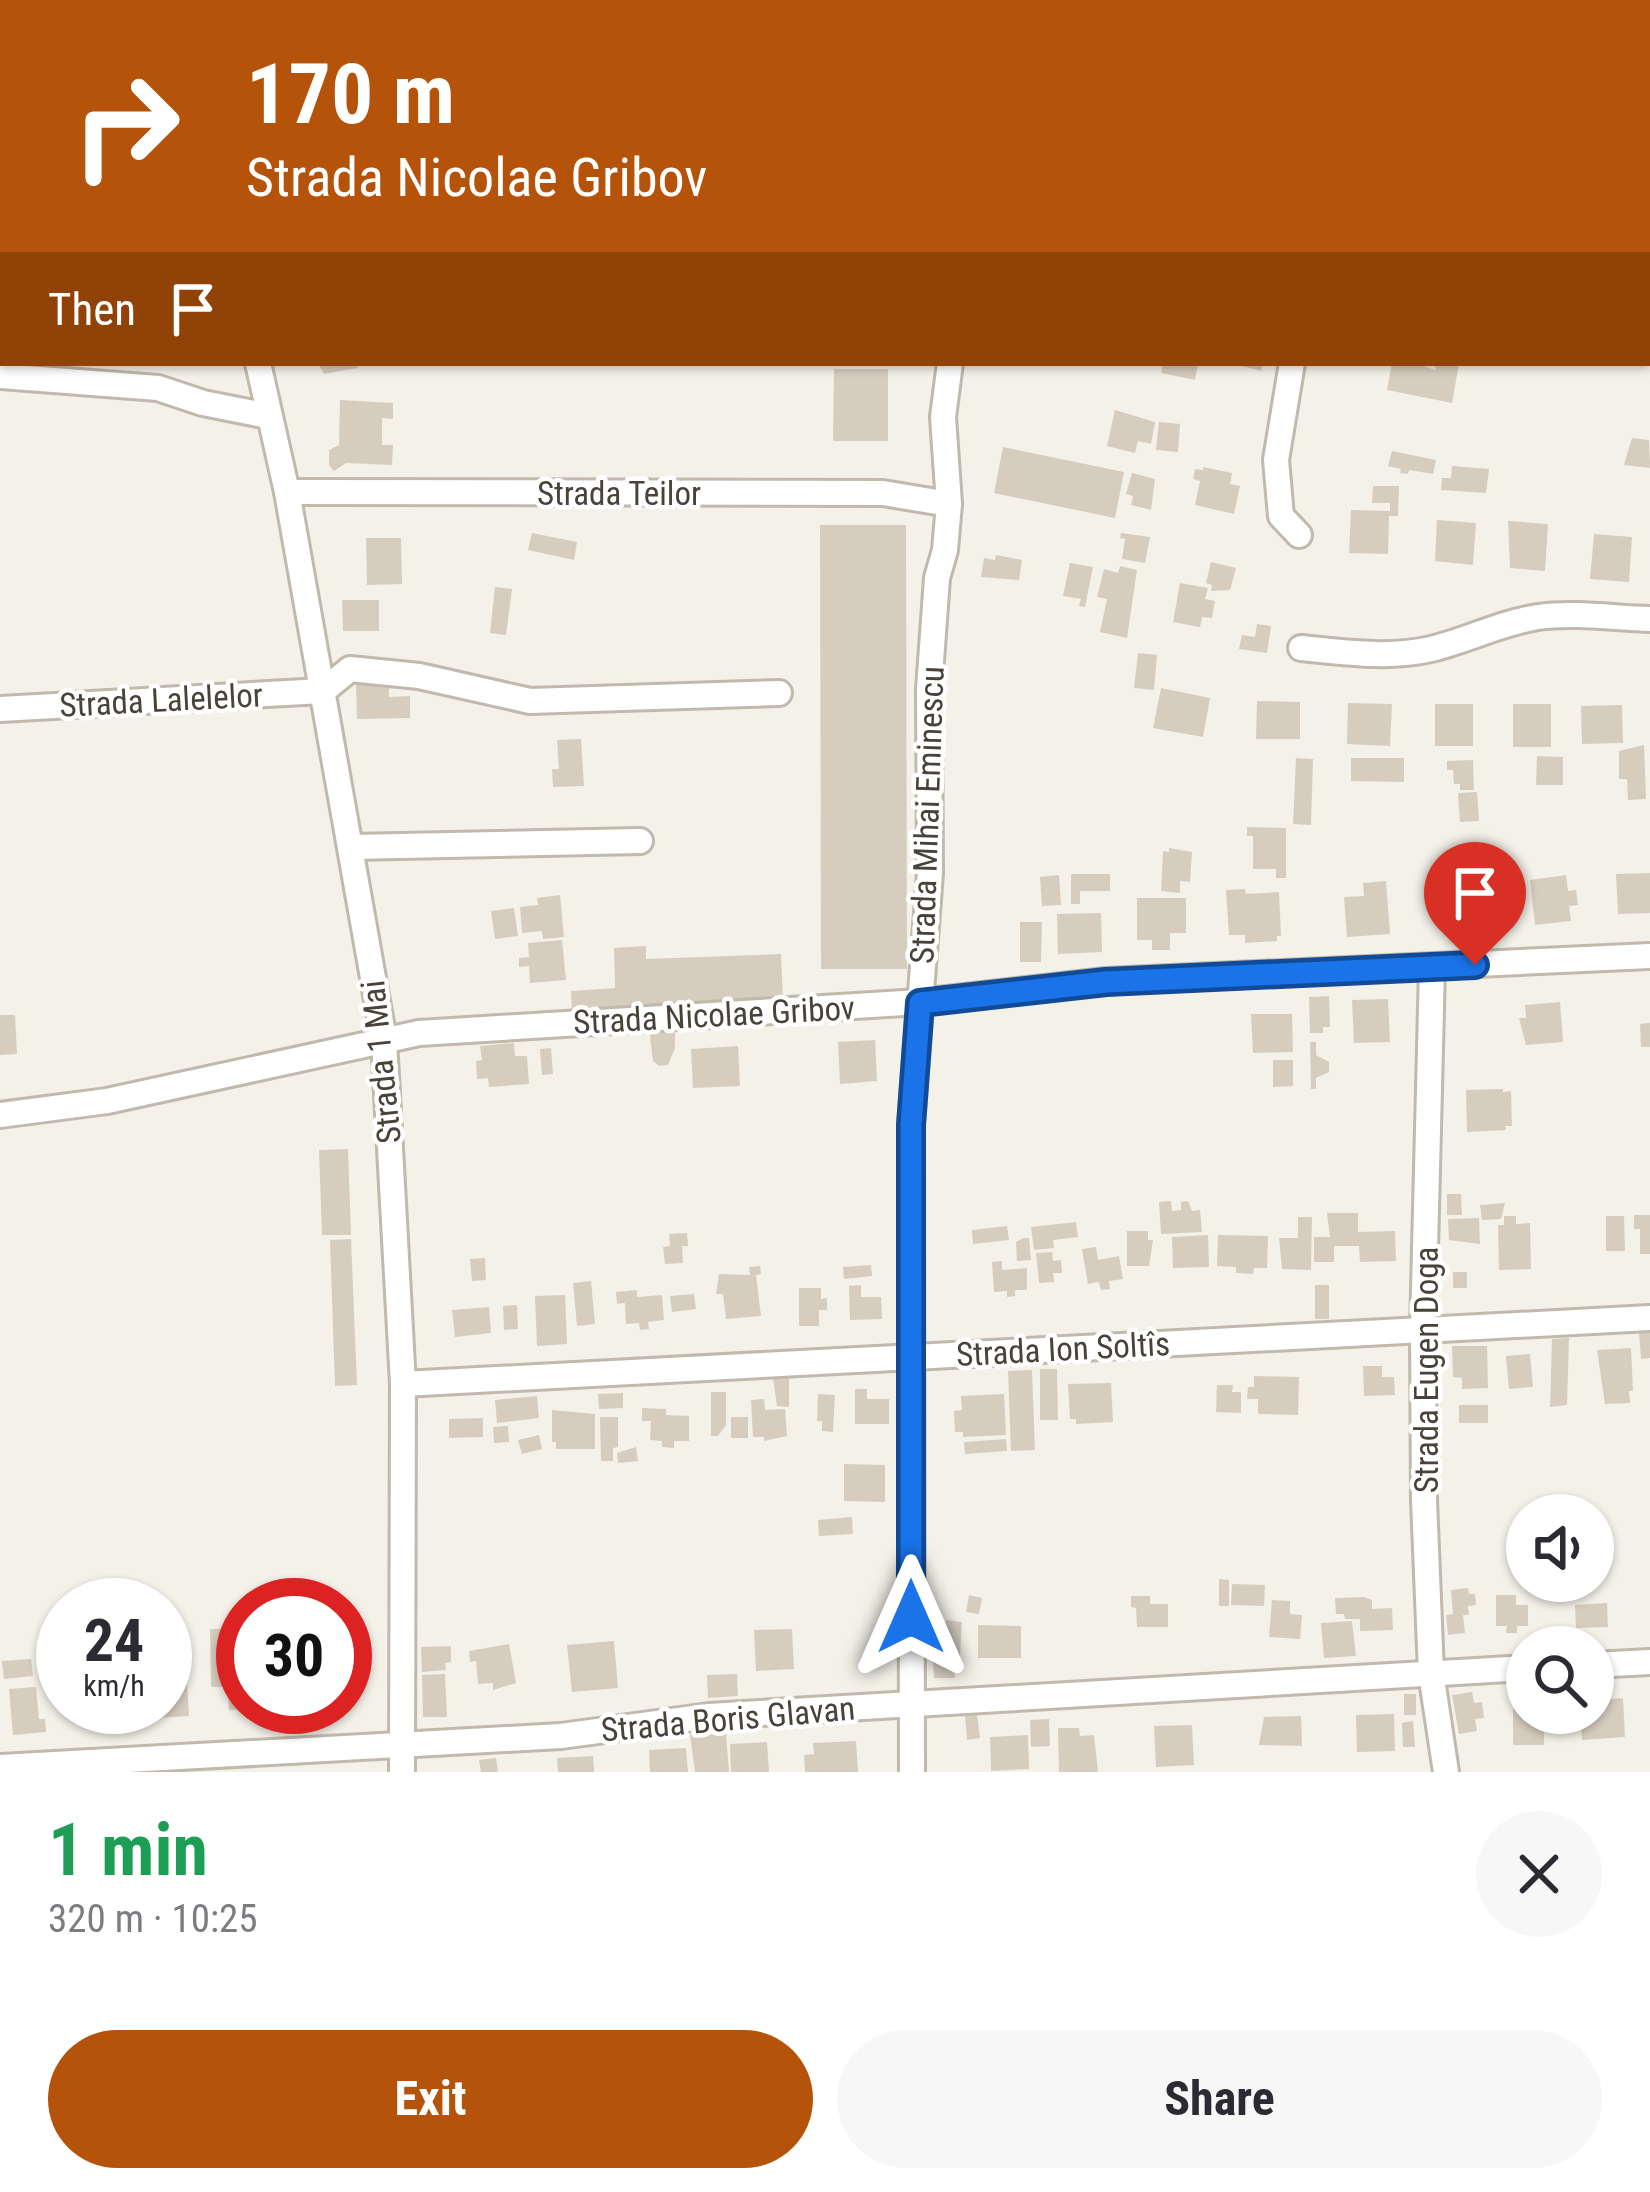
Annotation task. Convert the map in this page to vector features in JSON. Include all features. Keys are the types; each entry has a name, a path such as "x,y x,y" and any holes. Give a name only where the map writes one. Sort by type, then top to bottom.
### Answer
{"street":[{"name":"Strada 1 Mai","path":"258,366 287,492 384,1040 404,1384 402,1772"},
{"name":"Strada Mihai Eminescu","path":"912,1772 911,1125 930,874 929,689 937,578 949,504 943,417 950,366"},
{"path":"1291,366 1276,460 1281,516 1299,535"},
{"path":"0,376 158,388 268,416"},
{"name":"Strada Teilor","path":"287,492 883,494 949,504"},
{"path":"1301,648 1381,655 1416,652 1542,616 1650,619"},
{"name":"Strada Lalelelor","path":"0,710 323,692 350,669 419,676 530,700 779,693"},
{"path":"350,847 640,842"},
{"name":"Strada Nicolae Gribov","path":"0,1114 107,1101 419,1033 920,1003 1106,982 1650,956"},
{"name":"Strada Eugen Doga","path":"1432,968 1423,1330 1430,1673 1446,1772"},
{"name":"Strada Ion Soltîs","path":"404,1384 1650,1318"},
{"path":"1614,1664 1650,1662"},
{"name":"Strada Boris Glavan","path":"0,1767 561,1736 710,1716 1506,1669"}],"building":[{"path":"320,366 358,366 357,368 324,374"},
{"path":"1162,366 1197,366 1195,380 1161,373"},
{"path":"1391,366 1435,370 1436,366 1458,366 1452,403 1387,390"},
{"path":"834,369 888,369 888,441 833,441"},
{"path":"340,400 393,403 393,419 382,418 382,445 393,445 392,465 346,463 334,471 329,465 329,450 339,445"},
{"path":"1115,410 1155,422 1151,444 1138,441 1135,453 1107,446"},
{"path":"1159,422 1180,424 1178,452 1156,450"},
{"path":"1632,438 1649,440 1650,468 1624,465"},
{"path":"1003,447 1124,472 1115,518 994,493"},
{"path":"1392,451 1436,460 1433,474 1400,473 1401,469 1388,466"},
{"path":"1452,466 1489,469 1486,493 1441,490 1442,478 1451,478"},
{"path":"1195,469 1232,473 1230,484 1240,486 1234,514 1195,505 1200,481 1193,479"},
{"path":"1132,473 1155,479 1151,510 1131,505 1133,496 1126,494"},
{"path":"1373,486 1399,486 1398,516 1389,516 1388,554 1349,553 1351,510 1390,511 1390,503 1372,503"},
{"path":"1437,520 1476,523 1473,565 1435,561"},
{"path":"1508,521 1548,524 1545,571 1510,568"},
{"path":"820,525 906,525 907,969 821,969"},
{"path":"532,533 577,542 574,560 528,550"},
{"path":"1121,533 1150,537 1145,563 1122,559 1125,539 1120,538"},
{"path":"1594,534 1632,537 1629,582 1590,579"},
{"path":"366,538 401,538 402,584 367,585"},
{"path":"996,555 1022,560 1019,580 981,577 984,558 995,560"},
{"path":"1211,562 1236,568 1230,590 1211,591 1212,585 1206,583"},
{"path":"1070,563 1093,567 1085,607 1079,606 1081,599 1063,596"},
{"path":"1120,566 1137,570 1127,638 1100,632 1107,599 1097,597 1104,569 1118,573"},
{"path":"1180,583 1208,588 1205,599 1215,601 1212,618 1202,617 1200,627 1173,622"},
{"path":"495,587 512,589 506,635 490,633"},
{"path":"342,600 379,600 379,631 343,631"},
{"path":"1257,624 1271,626 1267,653 1239,649 1242,635 1255,637"},
{"path":"1138,653 1157,655 1154,690 1134,688"},
{"path":"389,683 389,697 410,696 410,718 357,719 356,684"},
{"path":"1161,688 1210,698 1203,737 1153,728"},
{"path":"1257,701 1300,702 1300,739 1256,739"},
{"path":"1348,703 1392,704 1390,746 1347,744"},
{"path":"1435,704 1473,704 1473,746 1435,746"},
{"path":"1513,704 1551,704 1551,747 1513,747"},
{"path":"1622,705 1623,743 1582,744 1581,706"},
{"path":"581,739 584,786 553,787 552,769 559,769 557,740"},
{"path":"1644,745 1646,799 1628,800 1627,779 1619,779 1619,751"},
{"path":"1537,756 1563,757 1563,785 1536,785"},
{"path":"1296,758 1313,759 1311,825 1293,824"},
{"path":"1351,758 1404,758 1404,782 1351,781"},
{"path":"1473,760 1474,790 1460,790 1460,784 1454,784 1453,770 1447,770 1447,761"},
{"path":"1477,792 1479,821 1460,822 1458,793"},
{"path":"1247,827 1286,828 1286,878 1276,878 1276,869 1253,869 1253,836 1247,836"},
{"path":"1163,851 1192,852 1190,882 1180,881 1180,893 1161,891"},
{"path":"1650,873 1650,913 1618,914 1616,874"},
{"path":"1071,874 1110,874 1110,891 1080,891 1080,904 1071,904"},
{"path":"1059,875 1061,905 1042,906 1040,877"},
{"path":"1566,875 1568,891 1576,890 1578,905 1569,906 1571,921 1535,925 1530,880"},
{"path":"1386,881 1390,934 1347,937 1344,897 1364,896 1363,883"},
{"path":"1483,882 1486,924 1452,927 1449,884"},
{"path":"1245,889 1246,894 1279,892 1281,936 1277,941 1245,943 1245,935 1229,935 1226,890"},
{"path":"560,895 564,937 543,939 542,931 522,933 520,907 538,905 537,898"},
{"path":"1137,898 1186,898 1186,933 1170,933 1170,950 1152,950 1152,940 1137,940"},
{"path":"514,908 518,936 495,939 491,911"},
{"path":"1101,913 1102,952 1058,954 1057,914"},
{"path":"1020,922 1042,922 1041,962 1020,962"},
{"path":"562,940 566,980 530,983 529,966 519,967 519,958 529,957 528,943"},
{"path":"646,946 646,959 781,954 783,1001 616,1007 616,1012 572,1015 571,991 615,988 614,948"},
{"path":"1329,996 1330,1027 1323,1027 1323,1033 1310,1033 1309,997"},
{"path":"1388,999 1390,1042 1354,1043 1352,1000"},
{"path":"1560,1002 1563,1042 1526,1045 1519,1018 1526,1018 1525,1005"},
{"path":"1251,1014 1292,1014 1293,1052 1253,1053"},
{"path":"0,1015 15,1015 17,1054 0,1055"},
{"path":"1650,1023 1650,1047 1641,1047 1640,1024"},
{"path":"649,1029 675,1029 675,1048 668,1065 653,1061"},
{"path":"875,1040 877,1081 840,1084 838,1042"},
{"path":"1310,1042 1316,1042 1316,1055 1329,1062 1329,1072 1316,1078 1316,1089 1311,1089"},
{"path":"514,1043 515,1056 527,1056 529,1084 489,1087 488,1078 477,1079 480,1046"},
{"path":"738,1046 740,1086 693,1088 691,1049"},
{"path":"551,1048 553,1074 542,1075 540,1049"},
{"path":"1273,1060 1293,1060 1293,1086 1273,1087"},
{"path":"1466,1090 1511,1091 1512,1126 1467,1132"},
{"path":"348,1149 351,1235 322,1235 319,1150"},
{"path":"1447,1194 1461,1194 1462,1215 1447,1215"},
{"path":"1171,1201 1172,1211 1181,1210 1181,1202 1188,1201 1192,1211 1200,1210 1202,1232 1161,1234 1159,1202"},
{"path":"1505,1203 1501,1219 1482,1220 1480,1205"},
{"path":"1327,1213 1358,1213 1358,1232 1395,1231 1396,1261 1360,1262 1359,1246 1334,1246 1334,1262 1314,1262 1314,1237 1330,1237"},
{"path":"1634,1215 1650,1215 1650,1254 1640,1254 1640,1229 1634,1229"},
{"path":"1504,1216 1516,1216 1516,1224 1530,1223 1531,1269 1499,1270 1498,1225 1504,1225"},
{"path":"1606,1216 1624,1216 1625,1251 1606,1251"},
{"path":"1298,1217 1312,1217 1311,1270 1282,1269 1279,1238 1298,1238"},
{"path":"1479,1218 1480,1244 1449,1240 1448,1219"},
{"path":"1076,1222 1078,1237 1053,1240 1054,1248 1034,1250 1031,1227"},
{"path":"1007,1226 1009,1240 973,1244 972,1230"},
{"path":"1127,1231 1148,1231 1148,1240 1153,1240 1149,1266 1127,1266"},
{"path":"687,1233 683,1263 665,1264 663,1247 670,1246 669,1234"},
{"path":"1208,1235 1209,1267 1173,1268 1172,1237"},
{"path":"1218,1235 1268,1236 1267,1268 1254,1268 1253,1274 1217,1266"},
{"path":"1029,1238 1031,1260 1017,1261 1016,1242"},
{"path":"351,1239 357,1385 335,1386 330,1240"},
{"path":"1096,1247 1098,1260 1119,1256 1123,1279 1109,1281 1110,1289 1101,1290 1099,1282 1088,1284 1082,1249"},
{"path":"1052,1252 1053,1261 1061,1260 1062,1273 1053,1273 1054,1282 1039,1283 1036,1253"},
{"path":"485,1258 486,1280 472,1281 470,1259"},
{"path":"1002,1261 1002,1270 1027,1268 1027,1290 1015,1290 1015,1296 1007,1297 1007,1291 994,1292 992,1262"},
{"path":"871,1265 872,1276 844,1279 843,1267"},
{"path":"760,1266 761,1274 756,1275 761,1316 726,1319 723,1294 716,1294 719,1274 750,1275 749,1267"},
{"path":"1453,1272 1467,1272 1467,1288 1453,1288"},
{"path":"591,1281 595,1324 577,1326 573,1283"},
{"path":"861,1285 861,1297 881,1297 882,1319 850,1320 849,1286"},
{"path":"1315,1285 1329,1285 1329,1319 1315,1319"},
{"path":"799,1288 821,1288 821,1299 827,1298 827,1310 819,1310 819,1326 799,1326"},
{"path":"637,1290 637,1297 662,1295 664,1320 648,1322 649,1329 640,1330 639,1323 626,1324 625,1303 617,1304 616,1292"},
{"path":"694,1294 696,1309 672,1312 670,1296"},
{"path":"565,1295 567,1344 537,1346 535,1296"},
{"path":"517,1305 518,1329 504,1330 503,1306"},
{"path":"489,1307 491,1333 455,1337 452,1310"},
{"path":"1650,1332 1650,1358 1641,1359 1639,1333"},
{"path":"1569,1338 1567,1405 1550,1407 1552,1339"},
{"path":"1452,1346 1487,1346 1488,1388 1462,1389 1462,1378 1453,1377"},
{"path":"1631,1348 1630,1403 1605,1404 1597,1350"},
{"path":"1530,1354 1533,1387 1509,1389 1506,1356"},
{"path":"1363,1366 1382,1366 1382,1377 1394,1377 1395,1395 1364,1396"},
{"path":"1040,1369 1057,1369 1058,1420 1040,1420"},
{"path":"1032,1370 1035,1450 1011,1451 1008,1371"},
{"path":"1254,1376 1299,1377 1298,1415 1258,1414 1258,1399 1247,1399"},
{"path":"773,1378 789,1378 789,1407 777,1406"},
{"path":"1111,1383 1113,1422 1076,1424 1076,1419 1070,1419 1068,1384"},
{"path":"1217,1385 1233,1385 1232,1392 1241,1392 1241,1413 1216,1412"},
{"path":"855,1389 867,1389 867,1399 889,1399 889,1424 855,1424"},
{"path":"711,1392 726,1392 726,1425 718,1436 711,1436"},
{"path":"623,1393 623,1408 599,1409 598,1394"},
{"path":"818,1394 835,1395 833,1432 822,1431 822,1421 817,1421"},
{"path":"1004,1394 1006,1435 963,1437 963,1432 955,1432 954,1411 962,1410 961,1396"},
{"path":"537,1396 539,1418 497,1423 495,1400"},
{"path":"764,1399 765,1410 785,1409 787,1436 764,1441 764,1437 753,1437 751,1400"},
{"path":"1459,1405 1488,1405 1488,1423 1459,1423"},
{"path":"642,1408 689,1416 689,1441 674,1441 674,1448 650,1440 651,1421 642,1421"},
{"path":"552,1410 595,1414 595,1449 556,1449"},
{"path":"600,1417 618,1417 613,1461 601,1461"},
{"path":"731,1417 748,1417 748,1438 731,1438"},
{"path":"483,1418 483,1437 449,1438 449,1419"},
{"path":"508,1426 509,1442 494,1443 493,1427"},
{"path":"539,1435 542,1449 522,1454 518,1440"},
{"path":"1006,1439 1007,1451 965,1454 964,1442"},
{"path":"636,1447 638,1461 618,1463 617,1453"},
{"path":"844,1464 885,1465 885,1502 844,1501"},
{"path":"852,1517 853,1534 819,1536 818,1520"},
{"path":"1219,1579 1229,1580 1229,1606 1219,1606"},
{"path":"1232,1584 1265,1585 1264,1606 1231,1605"},
{"path":"1468,1588 1469,1594 1475,1594 1476,1605 1468,1606 1469,1615 1463,1615 1465,1633 1448,1635 1451,1590"},
{"path":"969,1595 982,1598 979,1614 966,1612"},
{"path":"1496,1595 1506,1595 1506,1602 1528,1605 1528,1626 1496,1626"},
{"path":"1131,1596 1150,1596 1150,1604 1168,1604 1168,1627 1137,1627"},
{"path":"1335,1598 1372,1600 1372,1609 1392,1608 1393,1630 1360,1631 1360,1619 1336,1614"},
{"path":"1272,1600 1290,1601 1290,1614 1302,1615 1300,1639 1269,1637"},
{"path":"1607,1603 1608,1626 1576,1626 1575,1605"},
{"path":"946,1620 962,1622 960,1656 944,1655"},
{"path":"1352,1621 1356,1656 1324,1658 1321,1623"},
{"path":"978,1625 1021,1626 1021,1658 978,1658"},
{"path":"210,1629 216,1629 216,1687 211,1687"},
{"path":"792,1629 794,1669 756,1671 754,1630"},
{"path":"614,1641 618,1688 572,1692 567,1645"},
{"path":"509,1644 516,1683 493,1690 493,1683 478,1684 476,1661 470,1662 469,1651"},
{"path":"451,1646 446,1670 422,1672 421,1647"},
{"path":"31,1659 33,1676 4,1679 2,1661"},
{"path":"933,1662 954,1662 955,1678 934,1678"},
{"path":"445,1674 447,1717 423,1717 422,1675"},
{"path":"737,1674 738,1696 708,1698 707,1675"},
{"path":"36,1687 36,1733 13,1735 9,1689"},
{"path":"1472,1692 1474,1703 1482,1702 1484,1718 1475,1719 1477,1731 1459,1734 1452,1695"},
{"path":"1404,1694 1416,1694 1416,1715 1404,1715"},
{"path":"1623,1698 1625,1737 1582,1740 1582,1734 1614,1734 1614,1699"},
{"path":"977,1714 980,1738 967,1740 965,1715"},
{"path":"1394,1714 1395,1751 1357,1752 1356,1715"},
{"path":"1301,1716 1302,1746 1259,1745 1264,1717"},
{"path":"1049,1719 1050,1746 1031,1747 1030,1720"},
{"path":"1413,1721 1415,1747 1403,1747 1402,1723"},
{"path":"1192,1725 1194,1765 1156,1767 1154,1726"},
{"path":"1058,1728 1079,1728 1080,1736 1094,1735 1098,1772 1059,1772"},
{"path":"726,1733 729,1772 695,1772 690,1735"},
{"path":"1513,1734 1544,1734 1544,1745 1513,1745"},
{"path":"1028,1735 1029,1769 991,1771 990,1737"},
{"path":"856,1741 858,1772 805,1772 804,1755 814,1754 813,1743"},
{"path":"767,1742 769,1772 731,1772 730,1744"},
{"path":"686,1748 688,1772 650,1772 649,1750"},
{"path":"593,1756 594,1772 558,1772 557,1758"},
{"path":"496,1758 498,1772 481,1772 479,1760"}],"route":[{"path":"911,1617 911,1125 920,1003 1106,982 1475,965"}]}
